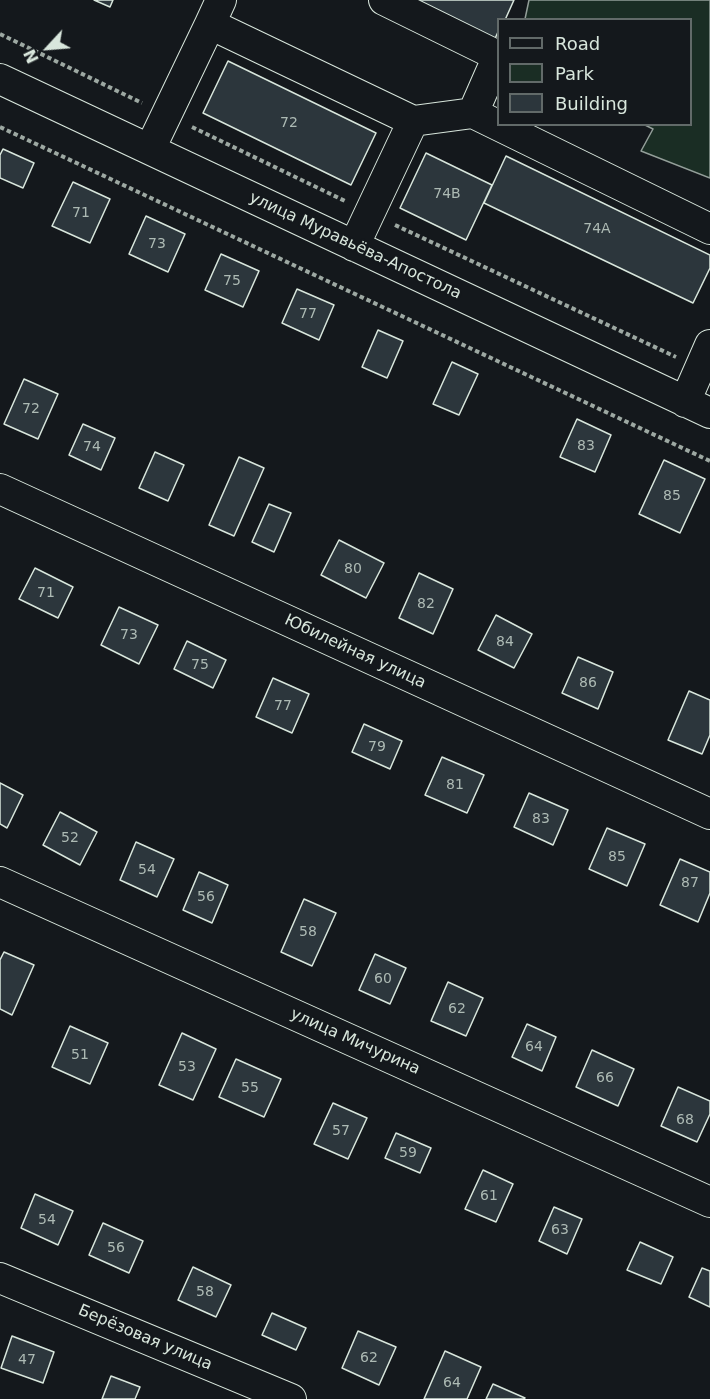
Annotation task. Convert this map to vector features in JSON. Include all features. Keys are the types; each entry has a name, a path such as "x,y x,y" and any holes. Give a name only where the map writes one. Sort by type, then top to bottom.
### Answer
{"street":[{"path":"384,0 497,56"},
{"path":"150,149 215,12 413,121 473,113 497,125"},
{"path":"473,113 497,58"},
{"name":"улица Муравьёва-Апостола","path":"0,79 698,408"},
{"path":"354,246 413,121"},
{"path":"500,126 710,229"},
{"path":"698,408 710,345"},
{"name":"Юбилейная улица","path":"0,489 710,814"},
{"name":"улица Мичурина","path":"0,882 710,1202"},
{"name":"Берёзовая улица","path":"0,1278 291,1399"}],"path":[{"path":"0,127 710,461"}],"green space":[{"path":"529,0 710,0 710,178 641,151 653,129 647,126 692,126 692,18 525,18"}],"building":[{"path":"94,0 113,0 110,7"},
{"path":"406,0 514,0 506,18 497,18 497,34 493,43"},
{"path":"228,61 376,133 351,185 203,113"},
{"path":"3,149 34,163 23,188 0,178 0,155"},
{"path":"426,153 492,185 466,240 400,208"},
{"path":"506,156 710,255 710,268 693,303 484,203"},
{"path":"73,182 110,199 90,243 52,226"},
{"path":"146,216 185,234 168,272 129,254"},
{"path":"221,254 259,271 243,307 205,290"},
{"path":"297,289 334,305 319,340 282,323"},
{"path":"378,330 403,341 387,378 362,367"},
{"path":"452,362 478,374 459,415 433,404"},
{"path":"24,379 58,394 38,439 4,424"},
{"path":"577,419 611,435 595,472 560,457"},
{"path":"83,424 115,438 101,470 69,455"},
{"path":"155,452 184,465 168,501 139,488"},
{"path":"239,457 264,468 234,536 209,525"},
{"path":"664,460 705,479 680,533 639,514"},
{"path":"269,504 291,513 274,552 252,542"},
{"path":"339,540 384,563 366,598 321,575"},
{"path":"35,568 73,587 58,618 19,599"},
{"path":"419,573 453,589 433,634 399,618"},
{"path":"119,607 158,625 139,664 101,645"},
{"path":"496,615 532,634 514,668 478,650"},
{"path":"187,641 226,660 213,688 174,669"},
{"path":"578,657 613,672 598,709 562,693"},
{"path":"273,678 309,694 292,733 256,717"},
{"path":"689,691 710,700 710,735 702,754 668,740"},
{"path":"364,724 402,741 390,769 352,752"},
{"path":"442,757 484,775 467,813 425,795"},
{"path":"0,783 23,795 7,828 0,824"},
{"path":"529,793 568,810 553,845 514,827"},
{"path":"60,812 97,832 80,865 43,845"},
{"path":"607,828 645,844 627,886 589,869"},
{"path":"136,842 174,859 157,897 120,880"},
{"path":"680,859 710,872 710,893 698,922 660,905"},
{"path":"199,872 228,885 212,923 183,910"},
{"path":"304,899 336,913 312,966 281,952"},
{"path":"4,952 34,965 12,1015 0,1009 0,960"},
{"path":"375,954 406,968 390,1004 359,990"},
{"path":"448,982 483,998 466,1036 431,1021"},
{"path":"527,1024 556,1037 542,1071 512,1057"},
{"path":"70,1026 108,1043 90,1084 52,1067"},
{"path":"182,1033 216,1049 193,1100 159,1085"},
{"path":"592,1050 634,1069 618,1106 576,1087"},
{"path":"236,1059 281,1079 264,1117 219,1097"},
{"path":"678,1087 710,1101 710,1114 697,1142 661,1126"},
{"path":"333,1103 367,1118 348,1159 314,1144"},
{"path":"396,1133 431,1148 420,1173 385,1158"},
{"path":"483,1170 513,1184 496,1222 465,1209"},
{"path":"35,1194 73,1211 58,1245 21,1228"},
{"path":"554,1207 582,1219 567,1254 539,1241"},
{"path":"103,1223 143,1241 129,1273 89,1255"},
{"path":"640,1242 673,1257 661,1284 627,1270"},
{"path":"193,1267 231,1285 216,1317 178,1300"},
{"path":"702,1268 710,1271 710,1307 689,1297"},
{"path":"272,1313 306,1328 296,1350 262,1335"},
{"path":"358,1331 396,1347 379,1385 342,1368"},
{"path":"12,1336 54,1352 43,1383 1,1368"},
{"path":"445,1351 481,1367 467,1399 424,1399"},
{"path":"111,1376 140,1387 135,1399 102,1399"},
{"path":"493,1384 525,1398 486,1399"}]}
